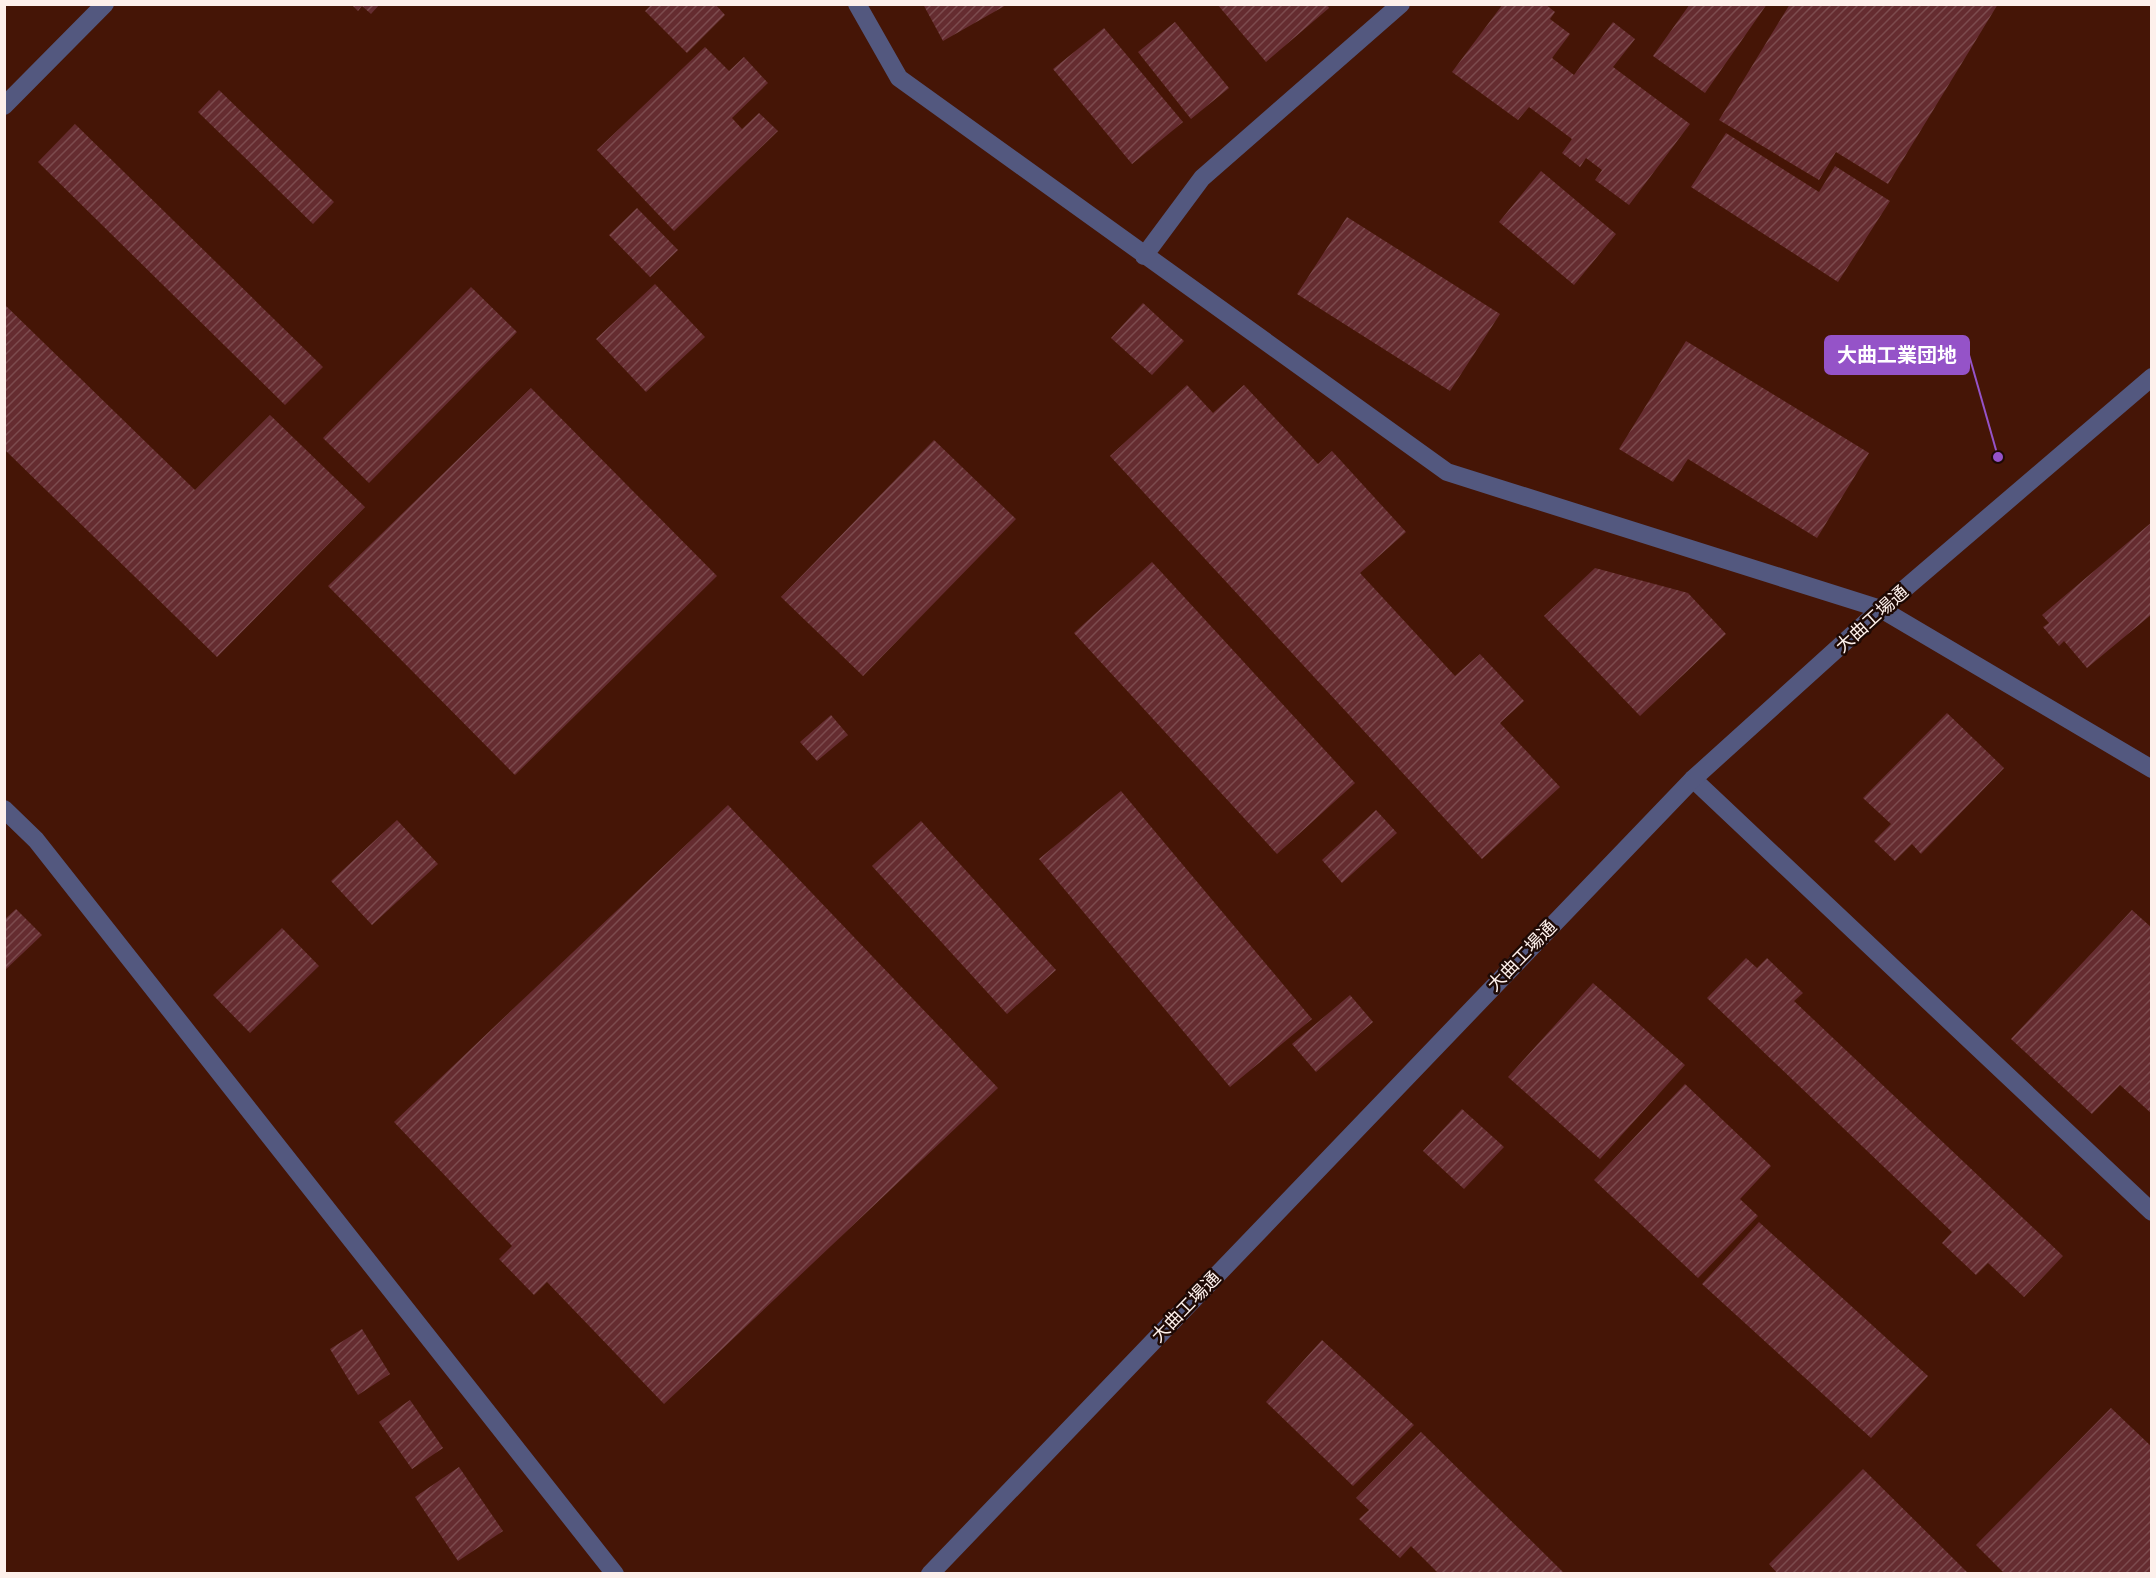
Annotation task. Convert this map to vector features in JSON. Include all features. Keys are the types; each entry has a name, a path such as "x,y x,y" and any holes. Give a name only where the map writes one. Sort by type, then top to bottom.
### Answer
{"street":[{"path":"4,106 105,4"},
{"path":"857,4 899,78 1447,472 1881,609 2151,769"},
{"path":"1144,256 1203,178 1401,4"},
{"name":"大曲工場通","path":"930,1574 1693,779 1881,609 2151,377"},
{"path":"1693,779 2151,1212"},
{"path":"4,809 43,849 615,1574"}],"building":[{"path":"351,4 380,4 371,14 362,6 358,11"},
{"path":"652,4 715,4 725,15 687,53 645,11"},
{"path":"923,4 1008,4 943,41"},
{"path":"1217,4 1327,4 1329,8 1266,62"},
{"path":"1503,4 1545,4 1555,12 1550,19 1570,34 1552,58 1574,75 1613,22 1635,39 1613,67 1690,124 1629,205 1595,180 1602,170 1586,158 1580,167 1562,153 1572,139 1529,107 1518,120 1452,72"},
{"path":"1690,4 1767,4 1705,93 1653,56"},
{"path":"1790,4 1998,4 1888,184 1836,152 1819,180 1719,120"},
{"path":"1175,22 1229,88 1191,119 1138,52"},
{"path":"1104,28 1183,122 1132,164 1053,69"},
{"path":"705,47 729,71 744,57 768,83 732,118 742,129 759,113 778,131 674,231 597,150"},
{"path":"219,90 334,202 313,224 198,112"},
{"path":"75,124 323,367 285,405 38,162"},
{"path":"1726,133 1819,192 1835,166 1890,201 1838,282 1691,187"},
{"path":"1541,171 1616,234 1574,285 1499,222"},
{"path":"637,208 678,250 650,277 609,235"},
{"path":"1347,217 1500,314 1450,391 1297,294"},
{"path":"655,284 705,337 646,392 596,339"},
{"path":"471,287 517,332 369,483 323,438"},
{"path":"1143,303 1184,341 1152,375 1111,338"},
{"path":"4,304 195,490 270,415 365,507 217,657 4,449"},
{"path":"1686,341 1869,453 1817,538 1688,459 1673,482 1619,449"},
{"path":"1187,385 1213,413 1244,385 1318,464 1332,451 1406,532 1360,573 1455,676 1480,654 1524,701 1500,723 1560,787 1482,859 1110,456"},
{"path":"531,388 717,576 515,775 328,586"},
{"path":"934,440 1016,519 863,676 781,597"},
{"path":"2152,522 2152,614 2087,668 2064,641 2059,646 2043,627 2049,623 2042,615"},
{"path":"1152,562 1355,783 1277,854 1074,633"},
{"path":"1595,568 1688,593 1726,634 1640,716 1544,616"},
{"path":"1947,713 2004,768 1921,854 1912,844 1895,861 1874,841 1891,824 1863,798"},
{"path":"831,715 848,735 817,761 800,742"},
{"path":"1121,791 1312,1019 1230,1087 1039,859"},
{"path":"728,805 998,1088 664,1404 547,1282 534,1295 499,1259 512,1246 394,1122"},
{"path":"1376,810 1397,833 1342,883 1322,860"},
{"path":"397,820 438,864 372,925 331,881"},
{"path":"921,821 1056,970 1007,1014 872,866"},
{"path":"16,909 42,935 4,971 4,920"},
{"path":"2132,910 2152,928 2152,1114 2120,1085 2092,1114 2011,1039"},
{"path":"282,928 319,966 250,1033 213,995"},
{"path":"1746,958 1757,968 1767,958 1803,993 1794,1001 2063,1256 2024,1297 1988,1263 1976,1275 1942,1243 1952,1232 1707,998"},
{"path":"1593,983 1685,1065 1600,1159 1508,1077"},
{"path":"1350,995 1373,1022 1316,1072 1292,1044"},
{"path":"1685,1084 1771,1166 1740,1199 1758,1216 1698,1278 1594,1180"},
{"path":"1462,1109 1504,1147 1464,1189 1423,1151"},
{"path":"1759,1222 1928,1376 1871,1438 1702,1284"},
{"path":"362,1329 390,1374 358,1395 330,1349"},
{"path":"1322,1340 1414,1425 1353,1486 1266,1402"},
{"path":"410,1400 443,1448 412,1469 379,1422"},
{"path":"2111,1408 2152,1447 2152,1574 2005,1574 1976,1545"},
{"path":"1421,1432 1565,1574 1439,1574 1411,1546 1400,1558 1359,1519 1369,1510 1356,1498"},
{"path":"459,1467 503,1531 458,1561 415,1497"},
{"path":"1863,1469 1969,1574 1778,1574 1769,1564"}],"place":[{"name":"大曲工業団地","path":"1998,457"}]}
